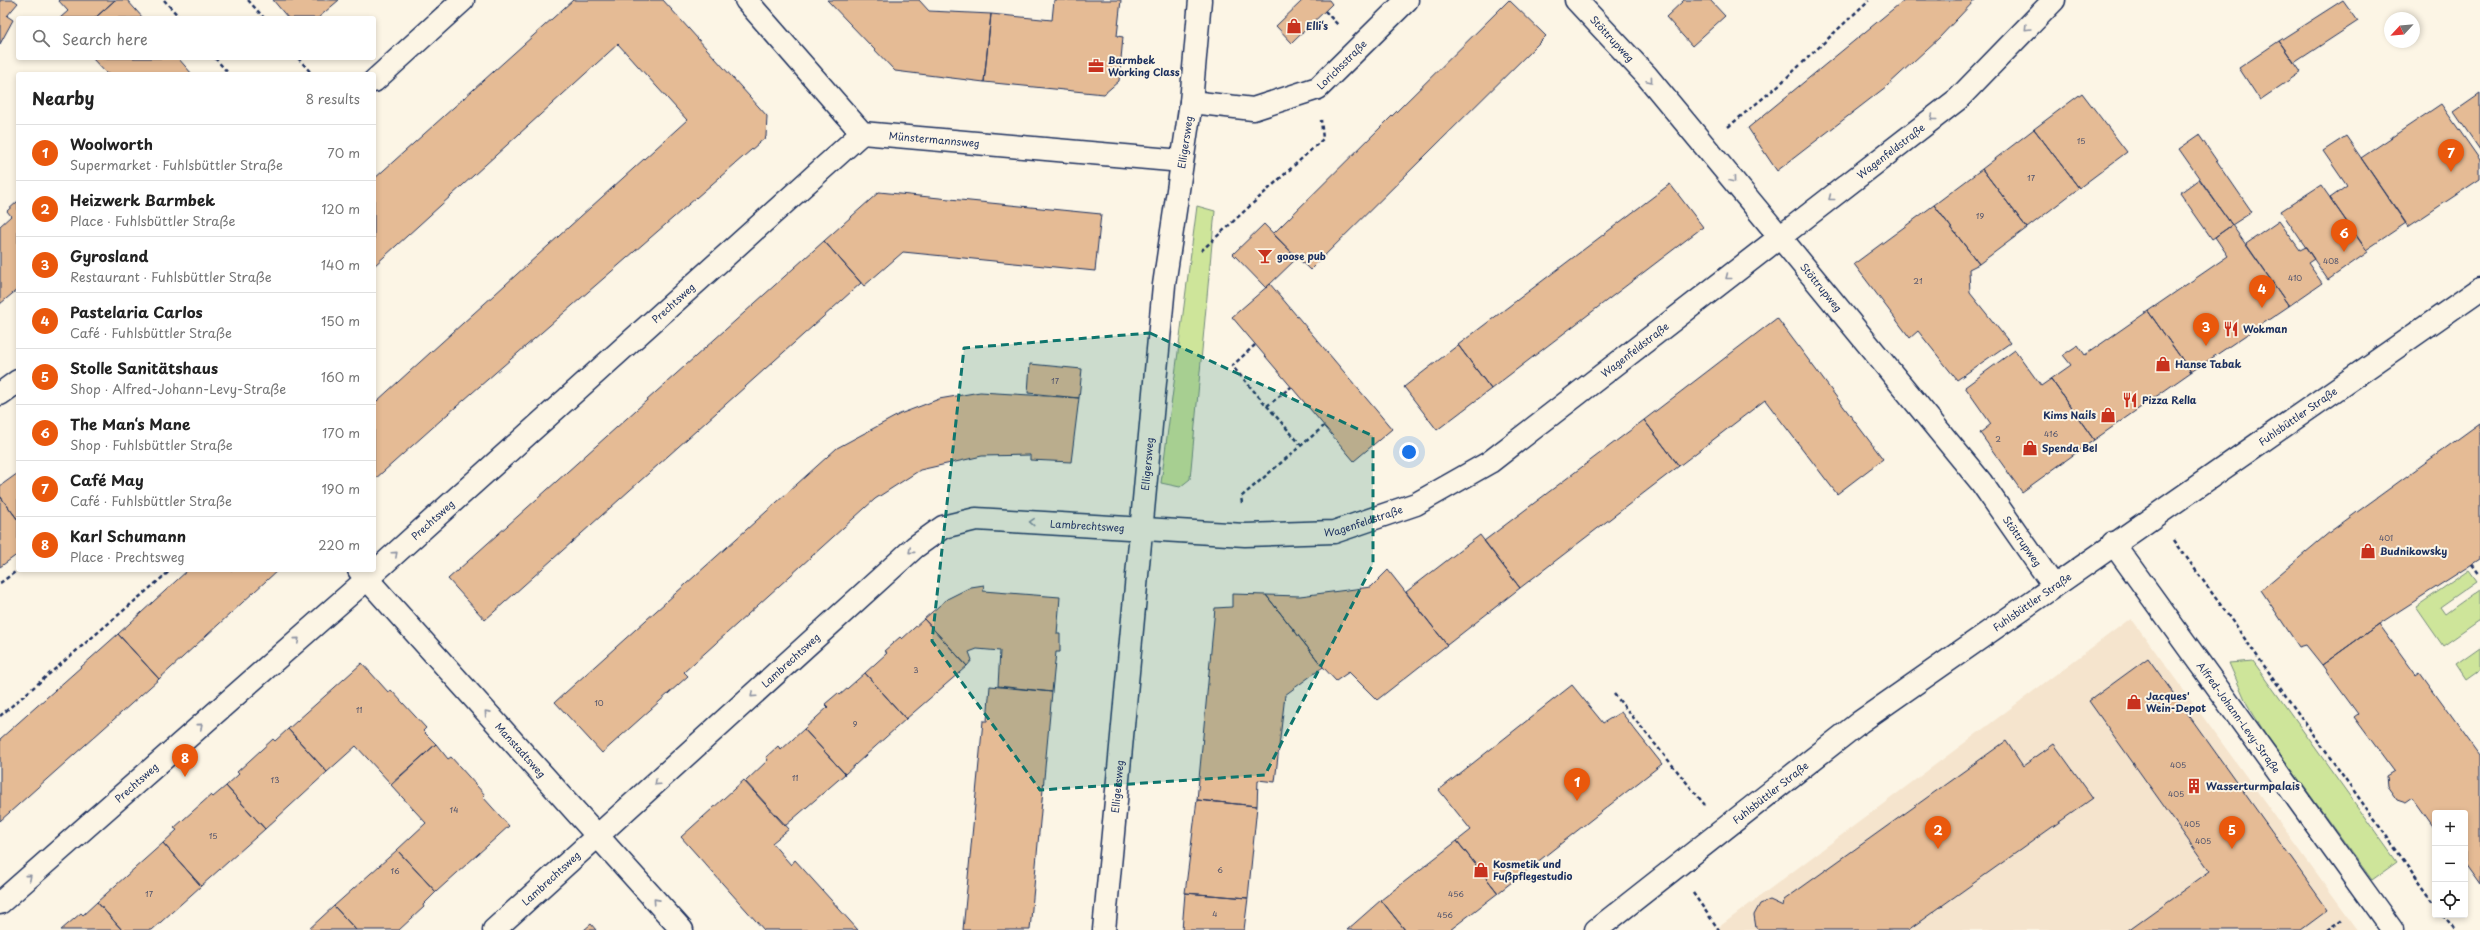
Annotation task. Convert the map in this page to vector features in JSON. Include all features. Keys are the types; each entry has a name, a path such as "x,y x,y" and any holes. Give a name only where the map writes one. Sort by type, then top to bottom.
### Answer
{"street":[{"path":"376,79 463,0"},
{"path":"746,0 862,133"},
{"name":"Elligersweg","path":"1104,930 1164,285 1191,102 1200,0"},
{"name":"Lorichsstraße","path":"1191,102 1253,109 1318,88 1407,0"},
{"name":"Stöttrupweg","path":"1576,0 1646,75 1981,482 2053,585"},
{"name":"Wagenfeldstraße","path":"1141,528 1245,535 1334,532 1416,504 1477,470 1490,462 1958,98 2054,0"},
{"name":"Münstermannsweg","path":"862,133 1182,162"},
{"name":"Prechtsweg","path":"376,563 862,133"},
{"name":"Fuhlsbüttler Straße","path":"1596,930 1860,722 2113,543 2480,289"},
{"path":"0,394 16,382"},
{"name":"Lambrechtsweg","path":"494,930 915,547 944,527 976,519 1141,528"},
{"name":"Alfred-Johann-Levy-Straße","path":"2113,543 2392,930"},
{"name":"Prechtsweg","path":"0,903 363,574"},
{"name":"Manstadtsweg","path":"363,574 682,930"}],"path":[{"path":"164,0 178,16"},
{"path":"248,0 262,16"},
{"path":"1705,146 1780,84 1869,0"},
{"path":"217,60 227,72"},
{"path":"300,60 310,72"},
{"path":"1164,285 1323,139 1318,88"},
{"path":"1255,345 1232,366 1302,446"},
{"path":"1267,406 1291,387"},
{"path":"1245,535 1241,497 1324,426"},
{"path":"2156,514 2432,900"},
{"path":"2472,564 2480,575"},
{"path":"0,583 16,571"},
{"path":"0,716 169,572"},
{"path":"1614,694 1724,829"},
{"path":"1675,868 1719,930"},
{"path":"2445,918 2454,930"}],"highlighted area":[{"path":"1150,333 1373,436 1373,564 1265,775 1040,790 932,641 964,348"}],"shaded area":[{"path":"2131,618 2358,930 1715,930"}],"green space":[{"path":"1197,206 1215,211 1190,479 1180,487 1161,483"},
{"path":"2469,570 2477,581 2440,607 2445,614 2480,589 2480,620 2443,646 2416,607"},
{"path":"2480,647 2480,669 2466,679 2456,664"},
{"path":"2253,661 2397,862 2372,880 2265,733 2247,704 2229,663"}],"building":[{"path":"0,0 14,0 18,3 7,16 13,20 0,44"},
{"path":"58,0 115,0 97,16 62,16 68,11"},
{"path":"115,0 127,0 141,16 97,16"},
{"path":"273,0 339,0 320,16 286,16"},
{"path":"573,0 663,0 767,116 766,137 376,478 376,400 377,401 687,120 618,44 376,264 376,177"},
{"path":"827,0 919,0 929,11 991,14 984,82 895,71"},
{"path":"1054,0 1121,0 1117,36 1123,37 1119,81 1104,94 984,82 991,14 1052,20"},
{"path":"1303,0 1329,0 1332,4 1292,43 1276,26"},
{"path":"1509,0 1546,36 1310,270 1273,234"},
{"path":"1684,0 1710,0 1725,16 1692,46 1666,17"},
{"path":"1904,0 1975,0 1939,38 1887,86 1777,171 1748,128"},
{"path":"2343,0 2358,21 2294,63 2279,41"},
{"path":"2279,41 2301,72 2260,100 2239,68"},
{"path":"94,60 180,60 190,72 105,72"},
{"path":"2082,93 2127,152 2079,188 2034,129"},
{"path":"2480,94 2480,150 2454,112"},
{"path":"2441,104 2480,160 2480,179 2408,227 2361,158"},
{"path":"2034,129 2079,188 2027,228 1982,169"},
{"path":"2199,135 2252,212 2232,225 2179,149"},
{"path":"2346,136 2406,223 2366,250 2330,198 2347,186 2323,151"},
{"path":"1982,169 2027,228 1979,264 1934,205"},
{"path":"2199,179 2232,225 2212,239 2180,193"},
{"path":"1670,184 1703,227 1491,389 1458,345"},
{"path":"2321,185 2368,252 2328,280 2281,211"},
{"path":"879,192 1101,214 1095,271 903,252 864,286 824,241"},
{"path":"16,203 16,291 0,304 0,226 11,216 7,211"},
{"path":"1934,205 1979,264 1969,269 1970,293 2010,343 1957,380 1918,331 1910,338 1854,264"},
{"path":"2279,221 2300,250 2306,247 2314,259 2308,263 2322,283 2289,306 2246,244"},
{"name":"goose pub","path":"1264,224 1297,258 1266,288 1233,254"},
{"path":"2232,225 2289,306 2191,372 2148,311 2228,256 2215,237"},
{"path":"824,241 861,283 485,620 448,579"},
{"path":"1270,284 1392,429 1354,461 1232,317"},
{"path":"2148,311 2191,372 2094,440 2051,379 2071,365 2063,355 2078,345 2085,355"},
{"path":"1777,318 1883,459 1837,494 1765,400 1679,466 1644,420"},
{"path":"1458,345 1491,389 1437,430 1404,387"},
{"path":"2015,350 2041,386 2051,379 2094,440 2022,492 1980,433 1991,424 1965,387"},
{"path":"1030,364 1082,369 1079,398 1028,393"},
{"path":"980,392 1079,398 1071,462 1030,460 1030,455 982,456 920,470 875,499 684,672 688,676 602,753 555,702 837,448 900,414 939,399"},
{"path":"1644,420 1679,466 1520,588 1484,541"},
{"path":"2480,423 2480,559 2379,624 2322,665 2306,645 2299,647 2261,590 2331,531"},
{"path":"16,474 16,517 0,496 0,486"},
{"path":"0,496 16,517 16,555 0,567"},
{"path":"1480,535 1520,588 1447,645 1406,592"},
{"path":"1388,570 1447,645 1377,700 1349,672 1336,681 1323,667 1266,595 1300,596 1371,587"},
{"path":"186,572 276,572 159,679 118,634"},
{"path":"984,585 983,591 1060,597 1057,634 1060,634 1060,652 1056,652 1052,692 998,686 1000,651 977,649 969,652 972,660 967,666 924,619 947,599 971,587"},
{"path":"1232,594 1266,595 1323,667 1285,695 1275,782 1258,780 1257,806 1197,800 1215,608 1232,607"},
{"path":"924,619 967,666 906,719 865,673 887,653 884,651 900,637 902,639"},
{"path":"2379,624 2416,675 2420,672 2480,755 2480,884 2468,867 2468,810 2432,810 2432,825 2413,798 2406,803 2397,800 2387,786 2386,776 2394,771 2354,717 2358,714 2322,665"},
{"path":"118,634 159,679 0,821 0,739"},
{"name":"Wasserturmpalais","path":"2148,658 2328,910 2301,930 2128,930 2210,871 2089,701"},
{"path":"362,663 388,692 391,690 426,728 423,731 436,744 391,784 356,746 327,772 288,729"},
{"path":"865,673 906,719 845,774 804,729 828,707 825,704 838,693 840,695"},
{"path":"1572,685 1603,723 1621,712 1662,764 1498,893 1457,841 1471,830 1439,790"},
{"path":"990,686 1052,692 1030,930 963,930 983,721 987,721"},
{"path":"288,729 327,772 265,829 226,786 239,774 237,772 273,739 275,741"},
{"path":"804,729 845,774 785,826 745,782 768,760 766,757 778,746 781,750"},
{"path":"2006,741 2023,766 2054,744 2093,798 1908,930 1759,930 1756,928 1754,915 1760,904 1770,900 1783,906 1784,900"},
{"path":"436,744 448,759 451,757 485,795 483,797 509,826 436,892 397,850 426,823 391,785"},
{"path":"744,780 789,829 772,843 791,865 795,860 858,930 764,930 681,837"},
{"path":"226,786 265,829 201,886 163,843 177,830 174,828 211,795 213,797"},
{"path":"1197,800 1257,806 1248,898 1185,893"},
{"path":"1457,841 1498,893 1450,930 1405,930 1381,900"},
{"path":"163,843 201,886 152,930 122,930 97,902"},
{"path":"397,850 436,892 423,905 424,907 399,930 356,930 334,906"},
{"path":"1185,893 1248,898 1244,930 1182,930"},
{"path":"1381,900 1405,930 1347,930"},
{"path":"97,902 122,930 61,930 81,913 83,915"},
{"path":"334,906 356,930 308,930"},
{"path":"591,924 596,930 584,930"}],"place":[{"name":"Elli‘s","path":"1294,26"},
{"name":"Barmbek Working Class","path":"1096,66"},
{"name":"Café May","path":"2451,172"},
{"name":"The Man‘s Mane","path":"2344,252"},
{"name":"goose pub","path":"1265,256"},
{"name":"Pastelaria Carlos","path":"2262,308"},
{"name":"Wokman","path":"2231,329"},
{"name":"Gyrosland","path":"2206,346"},
{"name":"Hanse Tabak","path":"2163,364"},
{"name":"Pizza Rella","path":"2130,400"},
{"name":"Kims Nails","path":"2108,415"},
{"name":"Spenda Bel","path":"2030,448"},
{"name":"Budnikowsky","path":"2368,551"},
{"name":"Jacques' Wein-Depot","path":"2134,702"},
{"name":"Karl Schumann","path":"185,777"},
{"name":"Wasserturmpalais","path":"2194,786"},
{"name":"Woolworth","path":"1577,801"},
{"name":"Heizwerk Barmbek","path":"1938,849"},
{"name":"Stolle Sanitätshaus","path":"2232,849"},
{"name":"Kosmetik und Fußpflegestudio","path":"1481,870"}]}
